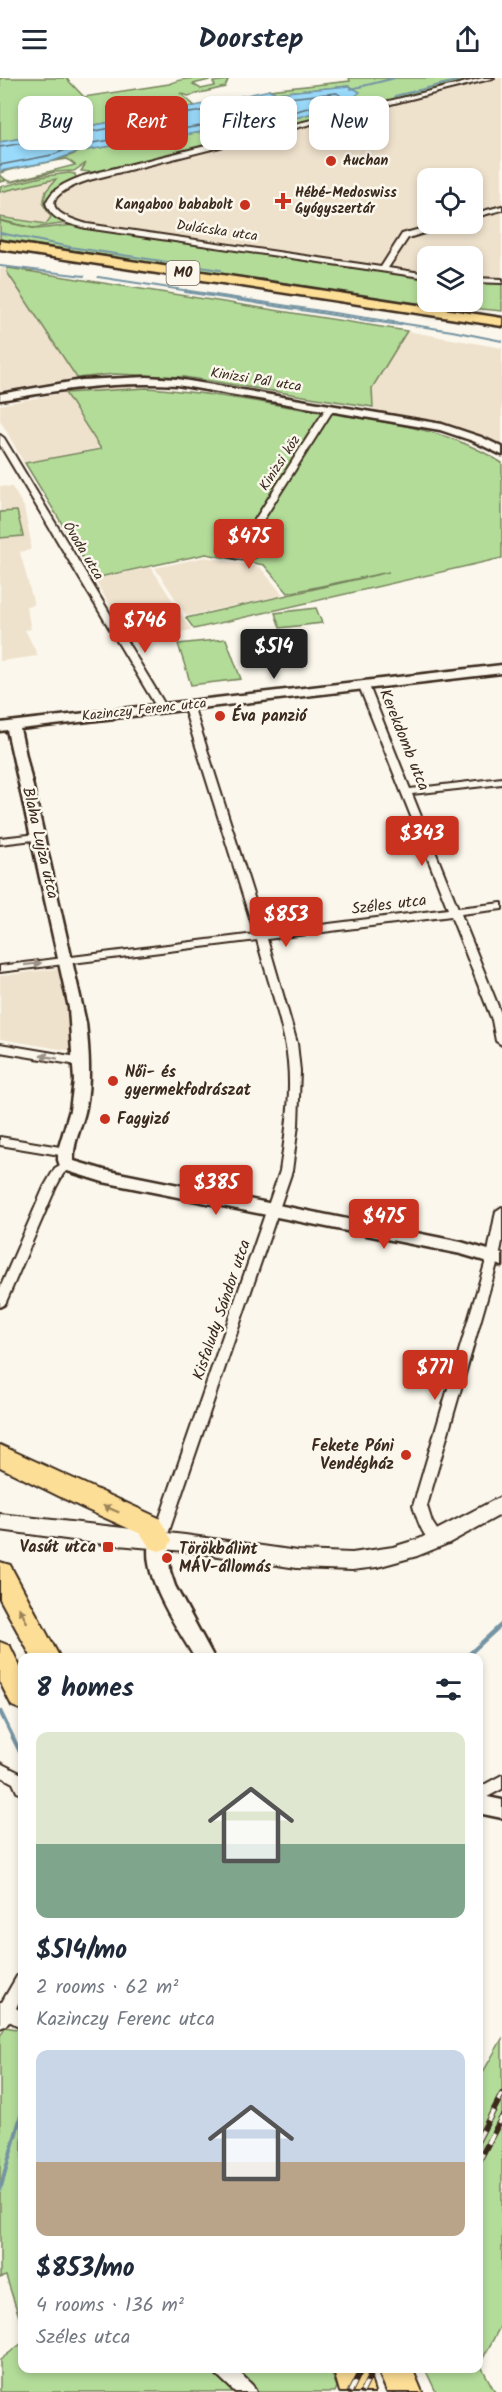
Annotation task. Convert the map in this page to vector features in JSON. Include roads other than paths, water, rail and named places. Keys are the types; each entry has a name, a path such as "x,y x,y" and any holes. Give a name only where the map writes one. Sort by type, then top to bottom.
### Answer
{"highway":[{"name":"M0","path":"0,245 502,322"},
{"name":"M0","path":"0,255 404,317 497,334"},
{"path":"366,302 502,312"},
{"path":"0,1455 92,1501 150,1526 159,1540"},
{"path":"0,1573 43,1653"},
{"path":"0,1654 18,1690"},
{"path":"351,2373 357,2392"},
{"path":"396,2373 405,2392"}],"main road":[{"path":"0,1522 129,1539 159,1540 297,1558 342,1561 389,1556 436,1539 502,1504"}],"street":[{"name":"Dulácska utca","path":"417,274 72,222 56,214 50,208 49,201 61,187 76,180 491,78"},
{"path":"483,213 502,208"},
{"path":"383,269 405,236 417,232"},
{"path":"483,280 502,281"},
{"name":"Kinizsi Pál utca","path":"0,397 82,383 147,380 177,382 442,427 477,439 502,452"},
{"name":"Kinizsi köz","path":"250,534 331,407"},
{"name":"Óvoda utca","path":"0,438 162,708"},
{"name":"Kazinczy Ferenc utca","path":"6,726 502,669"},
{"name":"Kerekdomb utca","path":"364,686 500,1020 502,1041"},
{"name":"Kisfaludy Sándor utca","path":"159,1540 286,1171 290,1145 294,1071 286,1017 188,705"},
{"name":"Blaha Lujza utca","path":"6,726 38,837 76,1008 83,1062 79,1104 66,1158"},
{"path":"407,792 502,781"},
{"path":"0,841 38,837"},
{"name":"Széles utca","path":"0,969 502,906"},
{"path":"0,1048 83,1062"},
{"path":"0,1141 66,1158 103,1176 274,1210 497,1259"},
{"path":"0,1302 50,1187 66,1158"},
{"path":"436,1539 426,1524 420,1506 497,1259 502,1211"},
{"path":"159,1540 157,1555 167,1591 202,1653"},
{"path":"0,1769 18,1779"},
{"path":"483,1793 502,1781"},
{"path":"483,1805 502,1809"},
{"path":"18,1988 2,2014 18,2020"},
{"path":"227,2373 247,2392"}],"water":[{"path":"349,86 360,92 355,96 309,96 309,114 297,117 297,96 242,96 270,90 276,93"},
{"path":"200,105 200,132 188,134 188,107"},
{"path":"105,123 105,147 93,149 93,125"},
{"path":"18,139 18,150 86,150 53,161 0,171 0,142"}],"waterway":[{"path":"351,89 395,78"},
{"path":"395,96 468,78"},
{"path":"0,233 70,247"},
{"path":"70,247 220,270"},
{"path":"0,266 84,276"},
{"path":"98,277 186,290"},
{"path":"186,290 402,323"},
{"path":"186,290 372,321 400,325 402,323"},
{"path":"402,323 502,341"},
{"path":"470,1653 502,1624"},
{"path":"0,1711 18,1748"},
{"path":"0,2190 18,2126"}],"railway":[{"path":"483,2130 502,2094"},
{"path":"483,2153 502,2117"},
{"path":"350,2392 360,2373"},
{"path":"362,2392 372,2373"}],"place":[{"name":"Auchan","path":"331,161"},
{"name":"Hébé-Medoswiss Gyógyszertár","path":"283,201"},
{"name":"Kangaboo bababolt","path":"245,205"},
{"name":"Éva panzió","path":"220,716"},
{"name":"Női- és gyermekfodrászat","path":"113,1081"},
{"name":"Fagyizó","path":"105,1119"},
{"name":"Fekete Póni Vendégház","path":"406,1455"},
{"name":"Vasút utca","path":"108,1547"},
{"name":"Törökbálint MÁV-állomás","path":"167,1558"}]}
